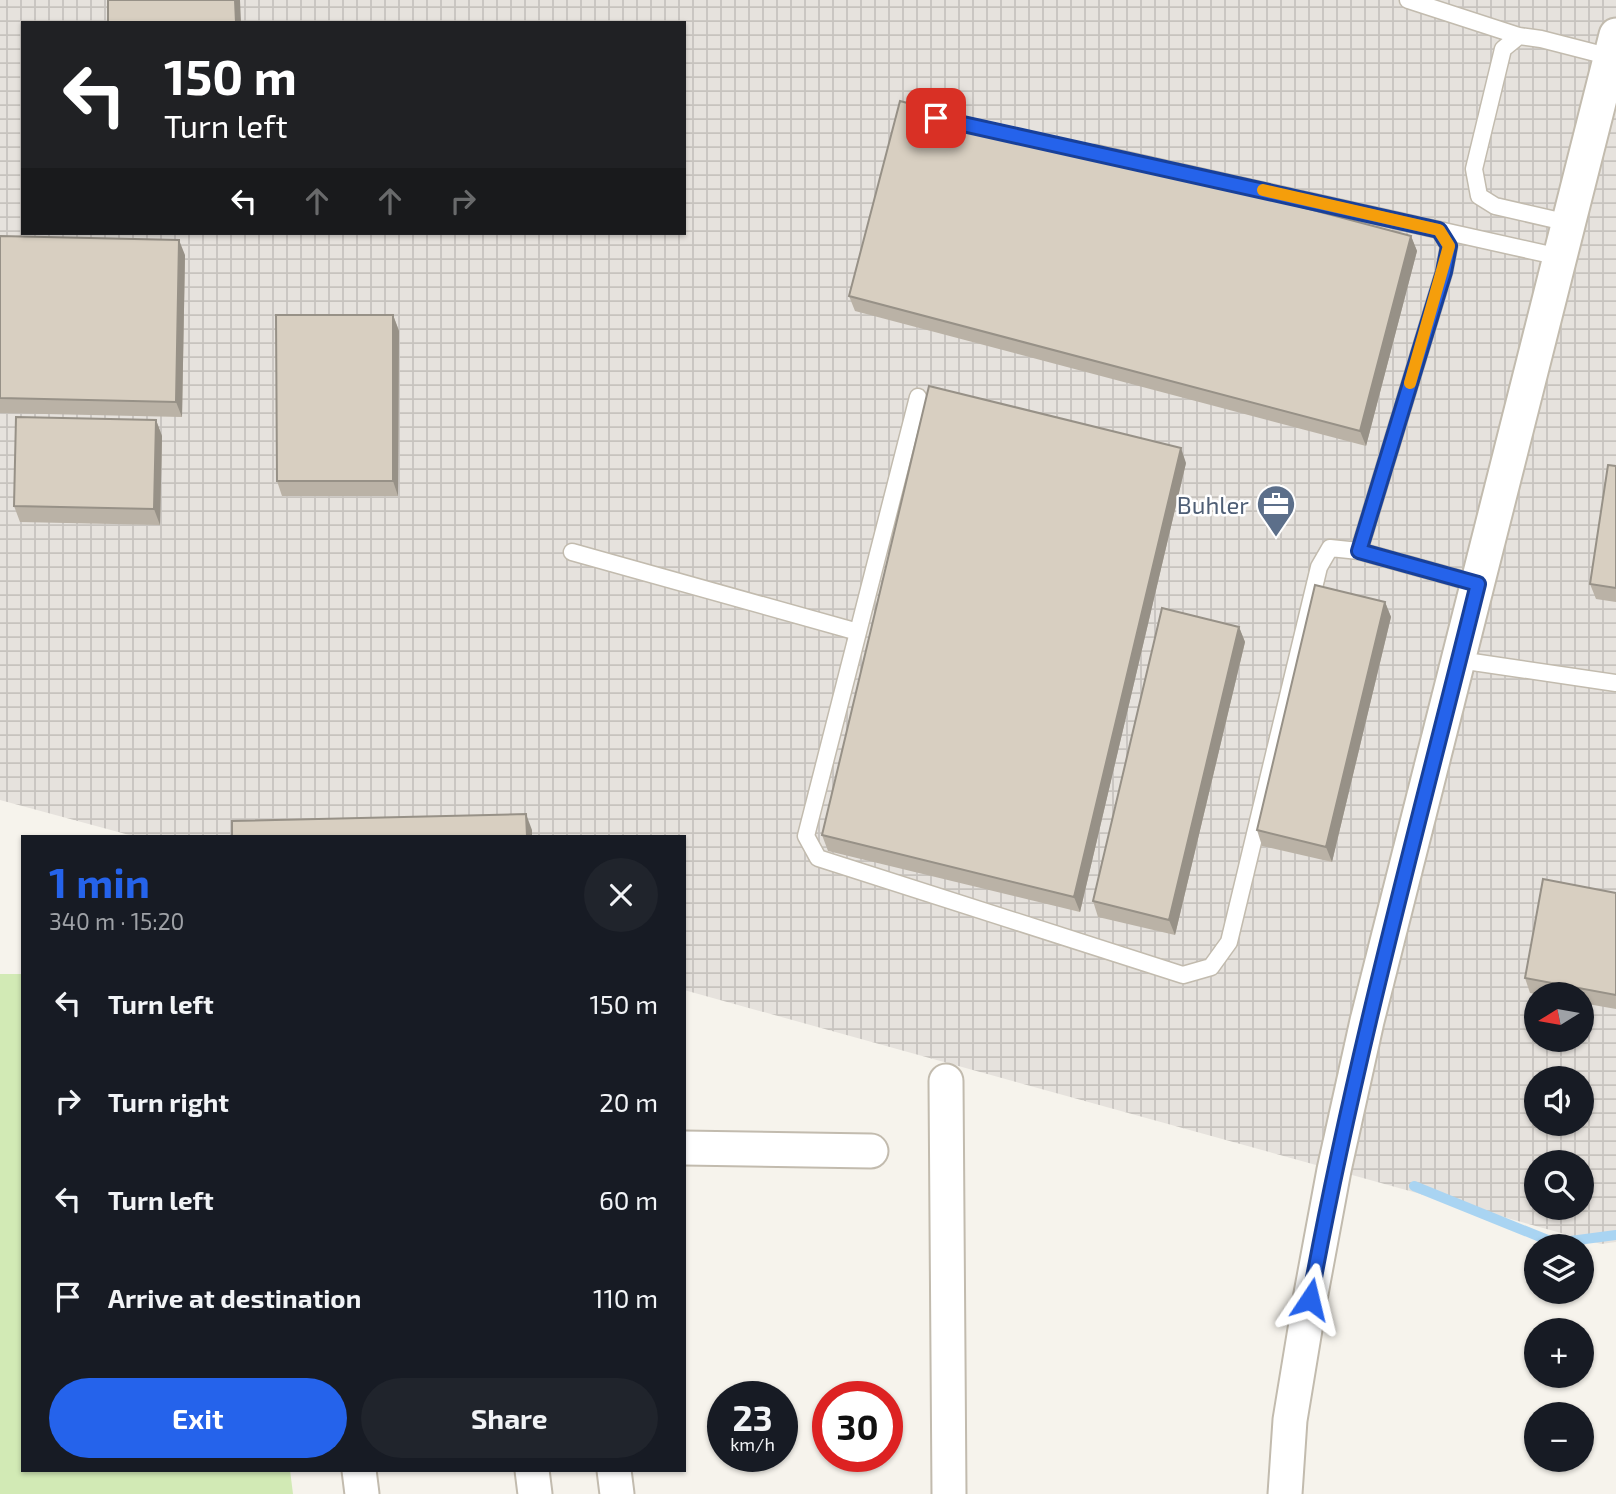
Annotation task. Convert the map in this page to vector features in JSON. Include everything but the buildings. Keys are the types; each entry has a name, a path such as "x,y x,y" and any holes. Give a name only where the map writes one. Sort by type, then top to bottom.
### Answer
{"street":[{"path":"1285,1494 1290,1420 1334,1170 1367,1021 1613,46"},
{"path":"946,1081 949,1494"},
{"path":"686,1148 871,1151"},
{"path":"359,1472 362,1494"},
{"path":"532,1472 535,1494"},
{"path":"614,1472 617,1494"}],"lane":[{"path":"1408,0 1519,36 1613,46"},
{"path":"1519,36 1503,49 1474,169 1479,196 1496,206 1569,223"},
{"path":"1082,150 1560,257"},
{"path":"1359,551 1444,272 1449,246 1439,230"},
{"path":"918,397 806,836 818,859 1183,975 1211,967 1229,942 1319,566 1330,548 1359,551 1478,584"},
{"path":"572,552 858,632"},
{"path":"1459,660 1616,683"}],"shaded area":[{"path":"0,0 1616,0 1616,1242 1601,1244 1594,1242 1594,1234 1565,1234 686,991 686,835 129,835 0,800"}],"green space":[{"path":"0,974 21,974 21,1472 290,1472 293,1494 0,1494"}],"waterway":[{"path":"1414,1186 1555,1243 1616,1235"}],"slow traffic":[{"path":"1263,190 1439,230 1449,246 1444,272 1410,383"}],"place":[{"name":"Buhler","path":"1276,538"}],"route":[{"path":"936,118 1439,230 1449,246 1444,272 1359,551 1478,584 1367,1021 1334,1170 1310,1299"}]}
